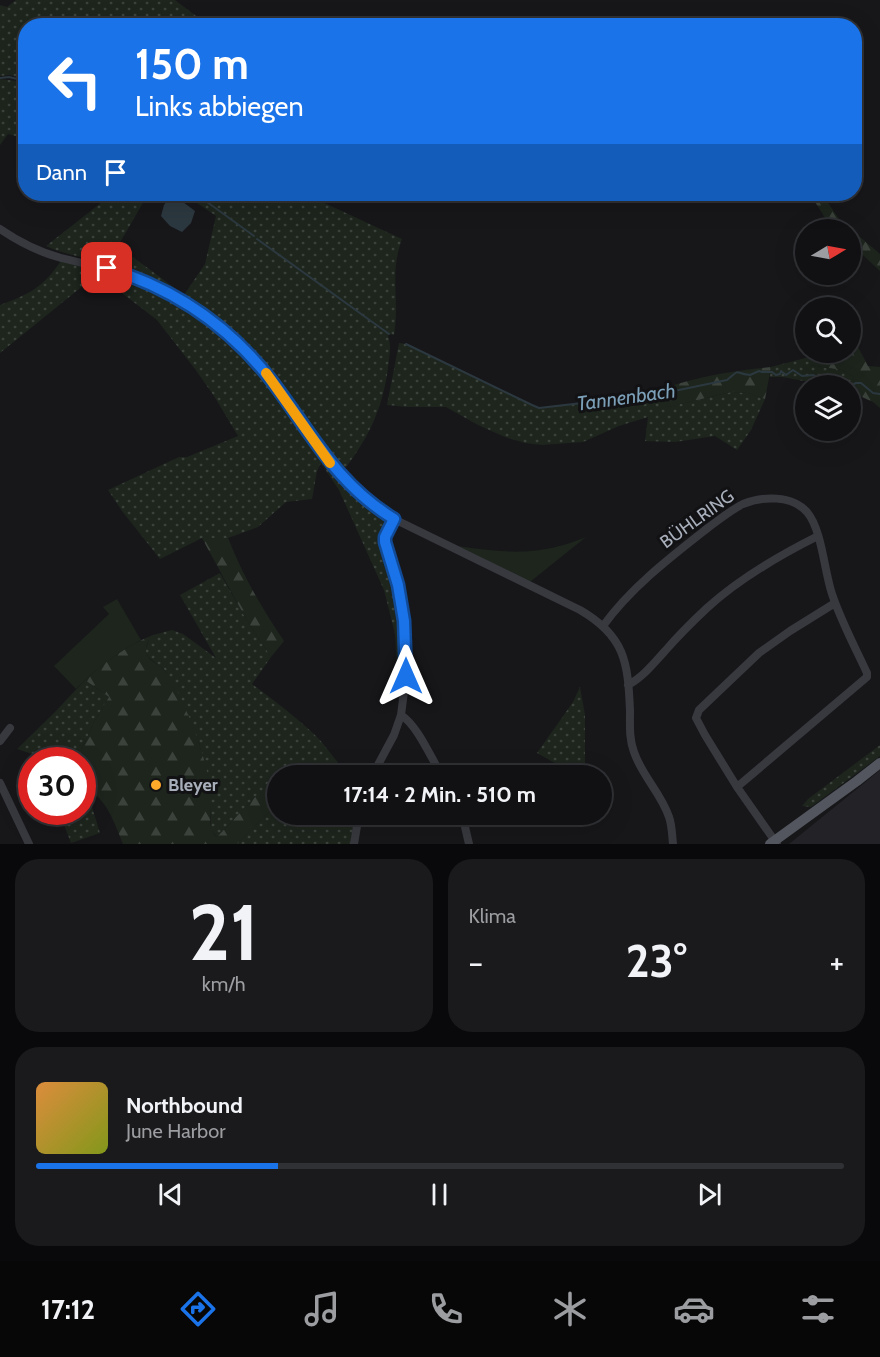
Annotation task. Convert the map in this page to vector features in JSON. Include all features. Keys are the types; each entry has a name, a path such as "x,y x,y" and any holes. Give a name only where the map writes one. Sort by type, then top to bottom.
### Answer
{"main road":[{"path":"774,843 880,763"}],"street":[{"path":"0,229 17,240 60,258 107,268 144,280 207,318 239,344 258,365 342,477 369,502 394,519 551,596 586,614 603,626 622,653 628,685 633,749 641,770 665,807 670,819 673,844"},
{"name":"BÜHLRING","path":"603,626 623,601 659,568 721,518 743,504 772,498 796,503 807,512 815,526 835,603 867,677 737,787"},
{"path":"378,765 402,715 406,676 404,621 398,585 385,542 385,537 394,519"},
{"path":"628,685 638,679 677,637 733,586 790,550 818,536"},
{"path":"774,843 701,729 696,718 697,714 759,653 835,603"},
{"path":"402,715 414,728 436,765"},
{"path":"0,741 10,728"},
{"path":"0,783 28,844"},
{"path":"354,844 357,825"},
{"path":"465,825 469,844"}],"shaded area":[{"path":"167,201 180,201 195,211 191,223 182,232 170,226 161,216"},
{"path":"880,770 880,844 789,844 868,780"}],"green space":[{"path":"16,0 175,0 199,18 18,18 18,77 0,76 0,5 7,7"},
{"path":"0,79 18,81 18,137 8,134 0,145"},
{"path":"103,201 144,201 118,246 176,289 174,291 132,272 46,246"},
{"path":"194,201 320,201 402,239 396,267 394,335 389,334 388,336 390,352 383,395 369,432 346,467 340,466 331,457 262,360 225,324 184,295 205,264 216,216"},
{"path":"814,201 827,201 839,219 826,219"},
{"path":"861,238 880,254 880,271 861,253"},
{"path":"61,261 136,280 187,307 234,343 267,379 325,459 381,513 385,521 402,619 401,707 395,634 384,590 339,490 321,463 317,471 312,499 286,502 258,527 228,538 202,538 160,559 108,490 179,457 187,457 238,436 214,396 157,320 118,290 95,276 0,353 0,305 35,289 48,278"},
{"path":"399,343 406,344 539,408 665,394 668,407 731,392 748,393 765,399 751,430 737,450 715,436 675,442 645,441 648,417 619,426 583,442 542,445 525,443 478,425 446,407 387,405"},
{"path":"861,353 868,366 880,367 880,408 861,397 861,375 851,375 842,370 810,365 810,363 861,363"},
{"path":"795,361 795,363 810,363 810,365 842,370 851,375 795,375 795,379 770,377 771,367"},
{"path":"771,367 765,399 748,393 731,392 668,407 665,394 643,396 706,377"},
{"path":"586,537 530,582 458,546 519,552 558,547"},
{"path":"202,538 228,538 253,591 284,641 271,657 246,619"},
{"path":"220,573 271,657 252,684 316,736 340,765 267,765 267,796 255,797 217,837 211,830 210,785 199,743 178,694 164,669 146,653 150,637 172,630 183,634 216,658 180,595"},
{"path":"117,599 141,640 107,662 76,689 54,666 109,614 103,607"},
{"path":"153,635 147,644 147,655 162,668 172,681 190,719 206,768 214,834 217,837 257,795 267,795 267,814 237,844 123,844 113,820 96,795 96,747 83,747 109,697 85,680 117,654"},
{"path":"85,680 109,697 83,747 19,747"},
{"path":"580,687 585,715 585,765 558,765 537,753 573,702"},
{"path":"880,745 880,756 811,807 802,806 808,799"},
{"path":"267,814 267,825 355,825 352,844 237,844"},
{"path":"96,820 100,833 71,843 64,825 96,825"}],"waterway":[{"name":"Tannenbach","path":"0,78 18,79"},
{"name":"Tannenbach","path":"206,201 254,236"},
{"name":"Tannenbach","path":"257,239 389,334"},
{"name":"Tannenbach","path":"406,344 539,408 650,396 727,380 737,372 750,375 759,371 772,372 776,375 781,371 786,375 793,370 800,375"},
{"name":"Tannenbach","path":"861,383 873,393 880,394"}],"slow traffic":[{"path":"266,373 330,463"}],"place":[{"name":"Bleyer","path":"156,785"}],"route":[{"path":"107,268 144,280 167,292 229,335 271,380 342,477 359,494 394,519 390,524 385,542 398,585 404,621 406,676"}]}
